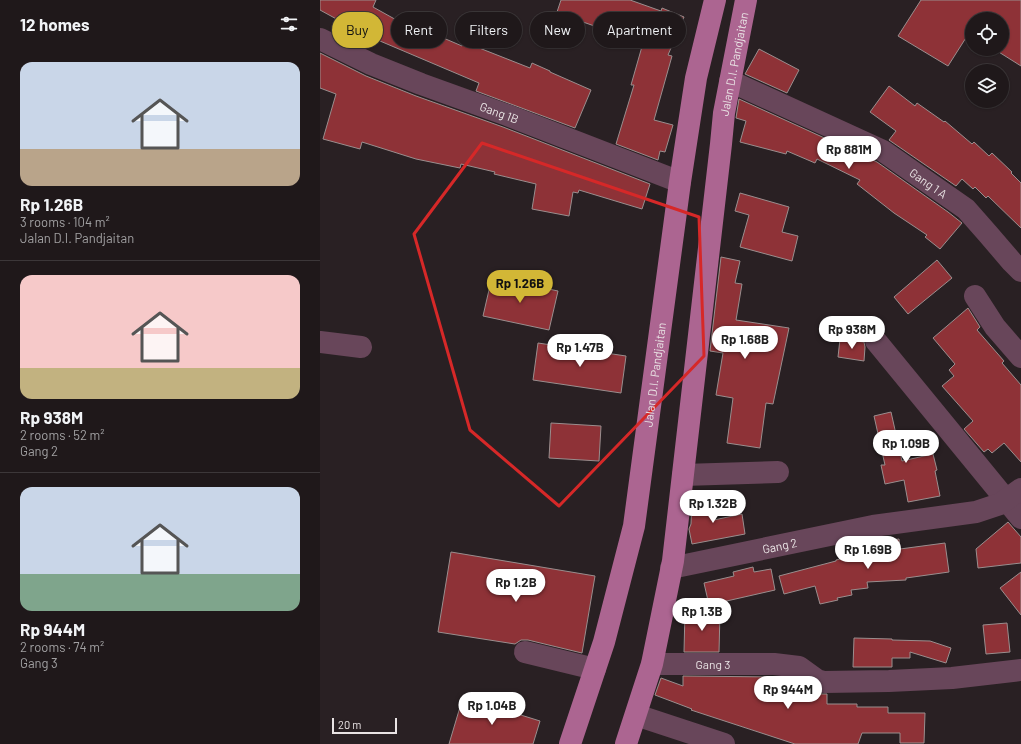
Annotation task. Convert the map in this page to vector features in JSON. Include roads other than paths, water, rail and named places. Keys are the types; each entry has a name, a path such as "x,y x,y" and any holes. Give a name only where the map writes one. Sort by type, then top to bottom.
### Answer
{"main road":[{"name":"Jalan D.I. Pandjaitan","path":"570,744 604,642 634,526 680,182 696,78 715,0"},
{"name":"Jalan D.I. Pandjaitan","path":"626,744 652,664 673,561 724,113 746,0"}],"street":[{"name":"Gang 1B","path":"320,39 371,64 421,84 507,115 680,182"},
{"name":"Gang 1 A","path":"730,81 884,151 966,209 1021,271"},
{"path":"974,296 995,327 1021,357"},
{"path":"876,341 1013,494 1021,518"},
{"path":"320,342 361,347"},
{"path":"683,475 778,472"},
{"name":"Gang 2","path":"671,568 873,526 976,512 1000,504 1013,494"},
{"path":"525,652 595,669"},
{"name":"Gang 3","path":"652,664 774,664 799,667 817,680 824,682 952,678 1021,670"},
{"path":"636,715 724,744"}]}
